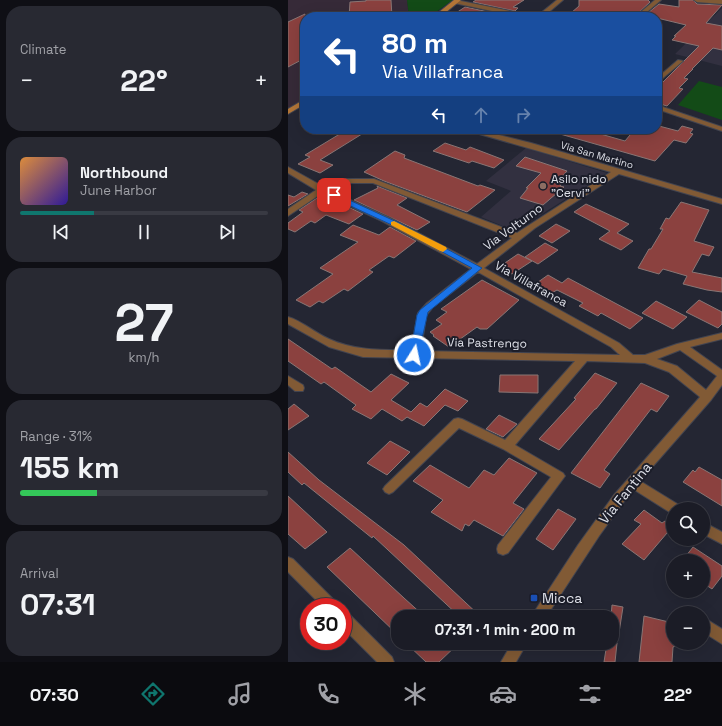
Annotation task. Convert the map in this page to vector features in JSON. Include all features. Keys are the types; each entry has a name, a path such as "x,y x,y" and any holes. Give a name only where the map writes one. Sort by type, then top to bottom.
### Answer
{"street":[{"path":"545,12 560,0"},
{"path":"644,12 658,0"},
{"path":"697,0 722,2"},
{"path":"443,12 457,1 506,12"},
{"path":"662,77 680,61"},
{"path":"288,112 300,105"},
{"path":"662,109 722,129"},
{"name":"Via San Martino","path":"485,134 528,145 722,202"},
{"name":"Via Villafranca","path":"288,168 322,189 397,224 478,268 615,345 631,358"},
{"name":"Via Volturno","path":"414,355 424,310 532,226 618,171"},
{"path":"288,213 322,189 346,181 379,182 518,237"},
{"name":"Via Pastrengo","path":"288,320 316,338 349,351 377,354 414,355 646,359 673,369 707,397"},
{"name":"Via Pastrengo","path":"646,359 681,346 722,336"},
{"path":"681,346 722,376"},
{"path":"507,446 584,358"},
{"name":"Via Fantina","path":"543,610 605,516 632,482 707,397 722,376"},
{"path":"288,380 299,388"},
{"path":"389,489 458,422 507,446 559,476 504,550"},
{"path":"632,482 666,503"},
{"path":"710,531 722,539"},
{"path":"288,563 323,598"},
{"path":"352,627 387,662"},
{"path":"710,629 722,637"},
{"path":"508,662 516,650"}],"shaded area":[{"path":"288,0 407,0 408,12 300,12 300,101 288,109"},
{"path":"722,8 722,66 675,54"},
{"name":"Asilo nido \"Cervi\"","path":"526,148 607,173 515,231 481,217 511,191 486,181"}],"green space":[{"path":"407,0 453,0 436,12 408,12"},
{"path":"699,81 722,87 722,120 678,105"}],"building":[{"path":"391,0 392,12 349,12 350,2"},
{"path":"476,0 524,0 513,7 518,8 515,11 473,2"},
{"path":"579,0 648,0 650,2 639,12 572,12 579,6"},
{"path":"679,0 693,0 697,4 722,5 706,23 722,26 722,50 713,48 692,69 684,78 688,79 679,88 683,89 667,106 662,104 662,83 699,46 672,40 676,36 674,36 686,25 662,19 662,12 649,12 659,4 679,7"},
{"path":"465,7 489,12 458,12"},
{"path":"300,16 300,61 288,67 288,22"},
{"path":"682,126 693,129 690,133 693,134 686,143 674,140 655,161 560,134 600,134 625,141 631,134 662,134 662,127 678,131"},
{"path":"340,134 362,134 320,160 333,165 320,173 298,164 310,157 305,155"},
{"path":"445,143 466,150 470,147 504,160 494,168 472,161 469,163 433,151"},
{"path":"395,151 405,155 404,158 478,186 480,185 495,190 467,212 364,172"},
{"path":"525,157 567,171 560,179 565,180 560,186 564,187 543,205 520,198 528,188 526,188 541,173 516,166"},
{"path":"377,186 407,198 397,205 430,222 417,230 354,200 378,188"},
{"path":"302,192 308,194 288,206 288,195 294,197"},
{"path":"317,198 340,207 344,205 363,214 349,224 326,215 315,223 311,221 295,232 288,229 288,223 303,212 299,210"},
{"path":"681,202 709,210 694,241 714,247 709,256 702,254 692,272 722,278 722,292 683,284 687,276 663,269 659,274 638,268 663,229 660,229 666,218 669,219"},
{"path":"586,204 629,224 617,233 633,241 621,250 599,239 610,231 574,212"},
{"path":"556,224 570,231 552,243 539,236"},
{"path":"353,225 379,235 390,227 416,241 394,258 389,256 369,270 373,272 348,291 344,289 323,303 319,301 310,307 296,300 333,274 320,268 358,242 340,235"},
{"path":"545,243 558,250 538,264 525,257"},
{"path":"518,254 532,261 512,274 499,267"},
{"path":"548,275 562,283 568,278 643,318 630,329 601,313 598,316 579,306 583,303 557,290 550,294 534,285"},
{"path":"482,280 519,300 487,329 480,329 477,327 449,347 433,336 434,335 430,332 442,324 436,320 447,312 441,309"},
{"path":"699,300 722,312 722,324 718,328 686,312"},
{"path":"656,301 687,317 673,329 642,313"},
{"path":"288,339 332,369 335,367 371,392 391,374 409,383 391,400 411,412 420,403 427,407 445,389 468,401 458,411 445,405 424,426 407,417 402,421 382,409 371,419 352,409 356,405 324,382 321,384 288,361"},
{"path":"595,373 617,383 559,450 539,439 576,399 574,398"},
{"path":"500,375 538,375 538,393 499,392"},
{"path":"641,383 669,396 657,412 651,409 604,470 610,474 600,488 571,473"},
{"path":"294,404 309,416 288,430 288,409"},
{"path":"499,415 517,424 503,437 486,429"},
{"path":"390,441 410,452 387,475 367,463"},
{"path":"288,452 319,480 404,545 474,610 452,610 373,536 372,538 304,483 302,485 288,472"},
{"path":"509,458 537,473 513,503 524,509 503,536 474,520 469,526 465,524 462,531 431,512 443,500 413,481 430,465 469,488 484,470 494,475"},
{"path":"699,467 722,480 722,506 683,482 693,470 695,472"},
{"path":"288,496 327,532 305,549 288,534"},
{"path":"558,509 576,519 553,550 536,539"},
{"path":"644,510 662,523 666,522 666,534 644,560 622,544 641,524 634,520"},
{"path":"693,547 704,554 688,554"},
{"path":"350,548 417,610 391,610 391,628 327,567"},
{"path":"710,558 722,566 722,576 712,589 710,588"},
{"path":"612,605 623,607 619,633 619,610 612,610"},
{"path":"644,616 666,621 666,650 673,650 672,662 639,662"},
{"path":"413,650 452,650 439,662 426,662"},
{"path":"606,650 616,650 615,662 604,662"}],"slow traffic":[{"path":"394,223 443,249"}],"place":[{"name":"Asilo nido \"Cervi\"","path":"543,186"},
{"name":"Micca","path":"534,598"}],"route":[{"path":"334,195 397,224 478,268 424,310 414,355"}]}
